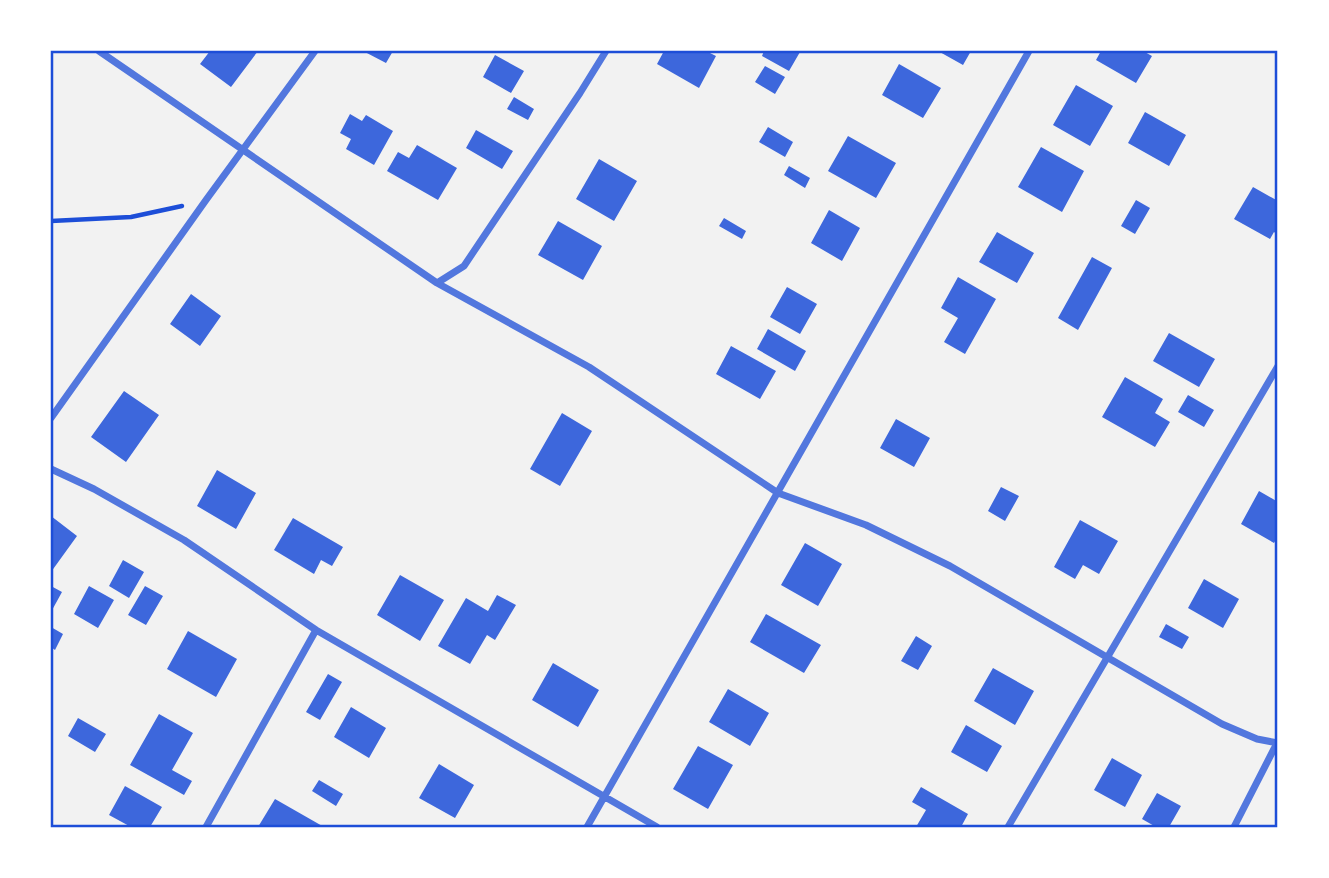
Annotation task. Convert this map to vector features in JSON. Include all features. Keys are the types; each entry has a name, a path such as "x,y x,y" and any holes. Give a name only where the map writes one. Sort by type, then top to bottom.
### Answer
{"street":[{"path":"99,51 437,283 589,367 778,493 866,525 950,566 1222,724 1257,738 1278,742 1234,827"},
{"path":"51,418 315,51"},
{"path":"437,283 464,266 606,51"},
{"path":"587,827 1029,51"},
{"path":"1008,827 1278,366"},
{"path":"51,469 94,489 184,540 316,630 657,827"},
{"path":"206,827 316,630"}],"path":[{"path":"51,221 131,217 206,200"}],"building":[{"path":"210,51 258,51 231,87 200,64"},
{"path":"363,51 393,51 386,63"},
{"path":"664,51 706,51 716,56 699,88 657,64"},
{"path":"764,51 800,52 789,71 762,56"},
{"path":"938,51 971,51 963,65"},
{"path":"1101,51 1143,51 1152,56 1136,83 1096,60"},
{"path":"495,55 524,71 511,93 483,77"},
{"path":"899,64 941,88 923,118 882,95"},
{"path":"765,66 785,77 775,94 755,82"},
{"path":"1076,85 1113,106 1090,146 1053,125"},
{"path":"514,97 534,109 528,120 507,109"},
{"path":"1145,112 1186,135 1169,166 1128,143"},
{"path":"350,114 362,121 366,115 393,131 374,165 346,149 351,139 340,133"},
{"path":"768,127 793,142 785,157 759,142"},
{"path":"476,130 513,151 502,169 466,148"},
{"path":"848,136 896,163 876,198 828,171"},
{"path":"417,145 457,168 438,200 387,171 398,152 409,158"},
{"path":"1041,147 1084,171 1062,212 1018,187"},
{"path":"599,159 637,181 614,221 576,199"},
{"path":"789,166 810,178 805,188 784,175"},
{"path":"1253,187 1278,201 1278,235 1274,232 1270,239 1234,219"},
{"path":"1136,200 1150,208 1135,234 1121,226"},
{"path":"829,210 860,228 842,261 811,243"},
{"path":"724,218 746,231 742,239 719,226"},
{"path":"558,221 602,246 583,280 538,255"},
{"path":"997,232 1034,253 1017,283 979,262"},
{"path":"1092,257 1112,268 1078,330 1058,318"},
{"path":"958,277 996,299 965,354 944,342 958,318 941,308"},
{"path":"787,287 817,304 800,334 770,317"},
{"path":"191,294 221,316 200,346 170,324"},
{"path":"768,329 806,351 795,371 757,349"},
{"path":"1169,333 1215,359 1199,387 1153,361"},
{"path":"731,346 776,371 760,399 716,374"},
{"path":"1125,377 1163,399 1155,413 1170,422 1155,447 1102,417"},
{"path":"124,391 159,415 126,462 91,437"},
{"path":"1188,395 1214,410 1204,427 1178,412"},
{"path":"562,413 592,431 560,486 530,469"},
{"path":"896,419 930,438 914,467 880,448"},
{"path":"217,470 256,493 236,529 197,506"},
{"path":"1001,487 1019,496 1005,521 988,511"},
{"path":"1259,491 1278,502 1278,536 1274,543 1241,524"},
{"path":"51,516 77,536 51,572"},
{"path":"293,518 343,547 332,566 321,560 314,574 274,550"},
{"path":"1080,520 1118,541 1099,574 1083,565 1075,579 1054,567"},
{"path":"805,543 842,564 818,606 781,585"},
{"path":"123,560 144,572 129,598 109,586"},
{"path":"400,575 444,600 420,641 377,615"},
{"path":"1204,579 1239,599 1223,628 1188,608"},
{"path":"51,586 62,592 51,612"},
{"path":"89,586 114,600 98,628 74,614"},
{"path":"145,586 163,596 146,625 128,615"},
{"path":"497,595 516,605 495,640 487,635 470,664 438,646 466,598 488,611"},
{"path":"766,614 821,645 804,673 750,642"},
{"path":"1166,624 1189,637 1182,649 1159,637"},
{"path":"51,627 63,634 55,650 51,647"},
{"path":"188,631 237,659 216,697 167,669"},
{"path":"916,636 932,646 918,670 901,661"},
{"path":"553,663 599,690 578,727 532,700"},
{"path":"993,668 1034,691 1015,725 974,701"},
{"path":"328,674 342,682 320,720 306,712"},
{"path":"728,689 769,713 750,746 709,722"},
{"path":"351,707 386,728 369,758 334,737"},
{"path":"159,714 193,733 172,770 192,781 184,795 130,765"},
{"path":"78,718 106,734 95,752 68,736"},
{"path":"966,725 1002,746 987,772 951,752"},
{"path":"698,746 733,765 708,809 673,789"},
{"path":"1112,758 1142,775 1125,807 1094,790"},
{"path":"439,764 474,785 455,818 419,798"},
{"path":"319,780 343,794 336,806 312,791"},
{"path":"125,786 162,807 150,827 131,827 109,815"},
{"path":"921,787 968,814 961,827 916,827 926,810 912,802"},
{"path":"1157,793 1181,806 1169,827 1156,827 1142,819"},
{"path":"275,799 324,827 258,827"}]}
